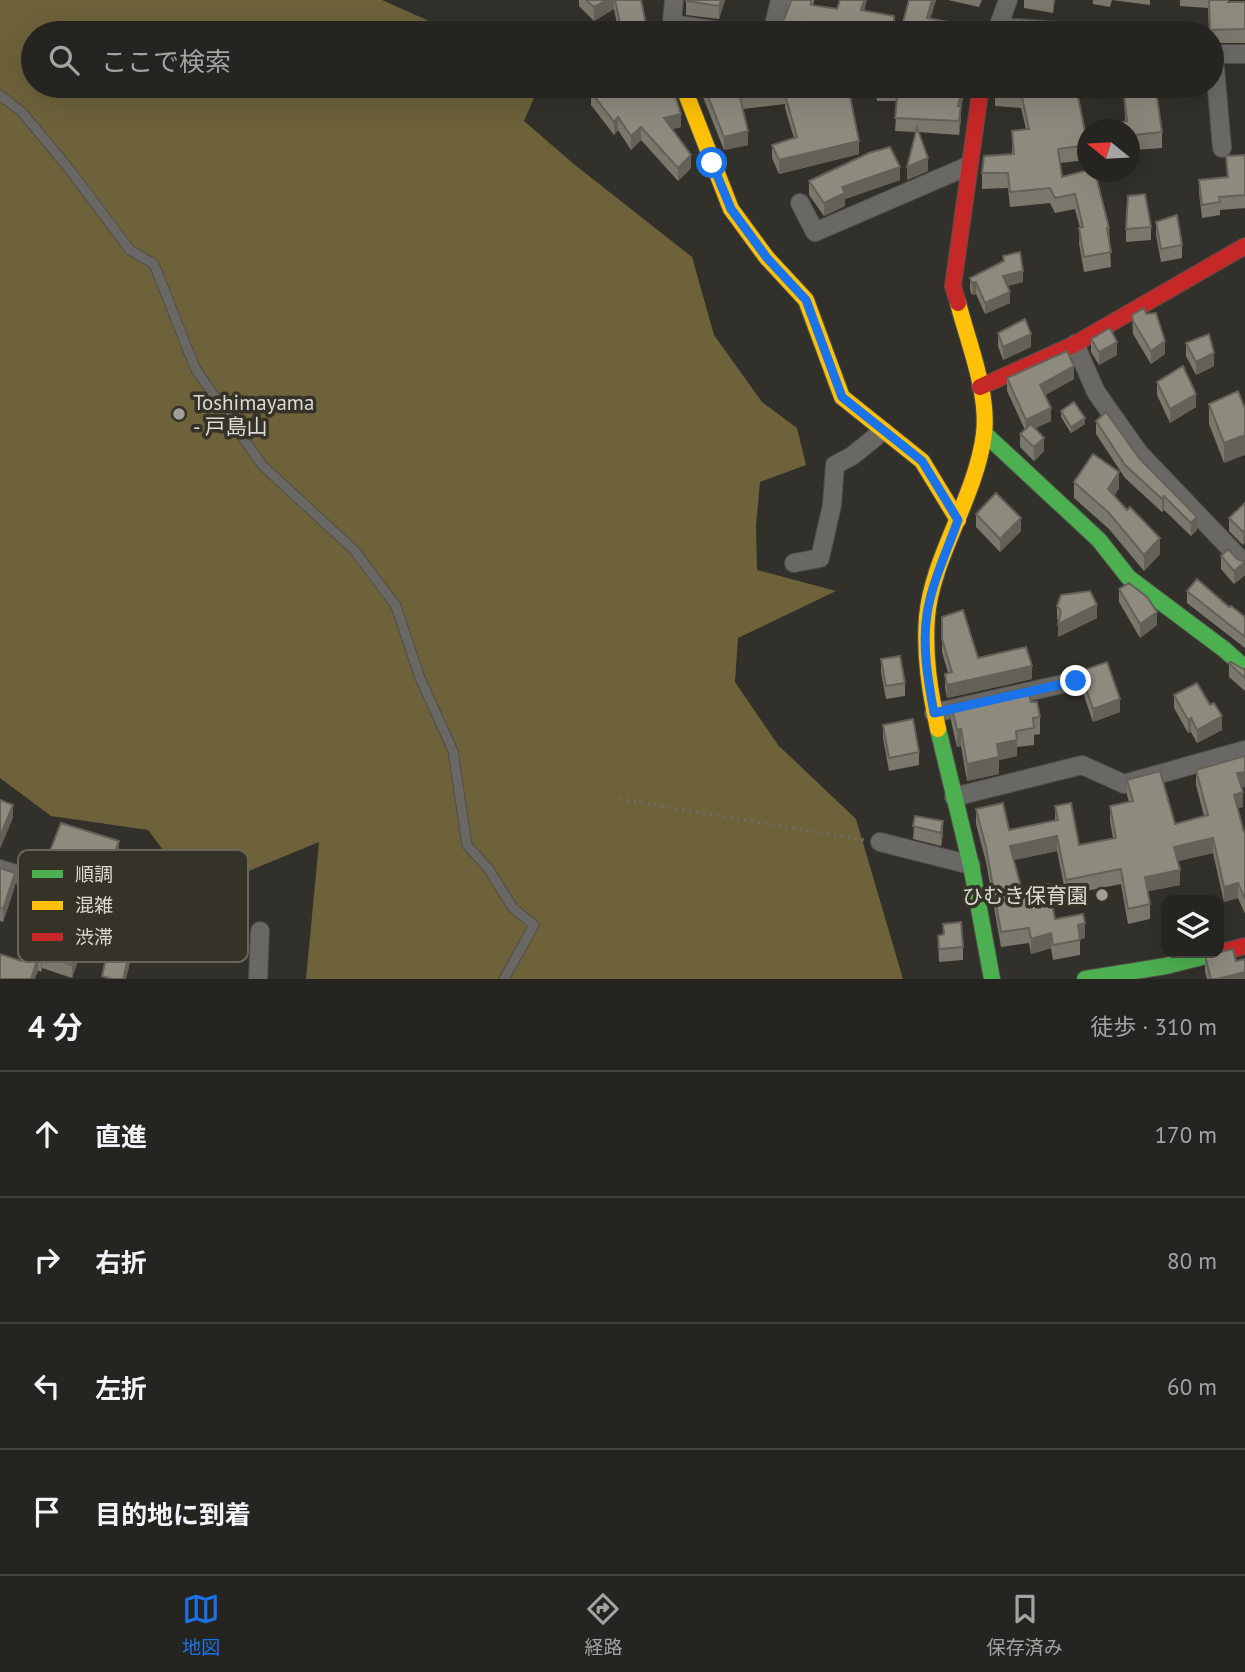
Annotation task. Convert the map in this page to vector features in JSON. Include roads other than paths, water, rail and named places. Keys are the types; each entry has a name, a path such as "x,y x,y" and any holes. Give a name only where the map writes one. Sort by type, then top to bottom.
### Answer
{"street":[{"path":"673,21 674,0"},
{"path":"775,21 780,0"},
{"path":"1000,21 1008,0"},
{"path":"1224,54 1245,54"},
{"path":"688,98 731,209 767,258 806,300 842,397 922,461 958,520"},
{"path":"979,98 953,286 980,387 984,433 975,476 937,576 927,616 926,675 971,865 992,979"},
{"path":"1217,98 1222,148"},
{"path":"800,203 815,232 968,166"},
{"path":"980,387 1075,344 1245,246"},
{"path":"1075,344 1096,392 1139,453 1245,564"},
{"path":"793,563 820,558 832,505 835,465 852,456 883,430"},
{"path":"984,433 1099,540 1129,578 1245,668"},
{"path":"934,713 1076,681"},
{"path":"954,797 1082,765 1124,784 1245,750"},
{"path":"880,842 971,865"},
{"path":"0,869 18,875"},
{"path":"258,979 260,930"},
{"path":"1224,951 1245,946"},
{"path":"1085,979 1198,958"}],"lane":[{"path":"0,94 22,112 130,250 153,264 195,368 262,465 354,550 396,606 420,678 453,751 467,845 488,868 513,908 534,925 505,979"}],"place":[{"name":"Toshimayama - 戸島山","path":"179,414"},
{"name":"ひむき保育園","path":"1102,895"}]}
